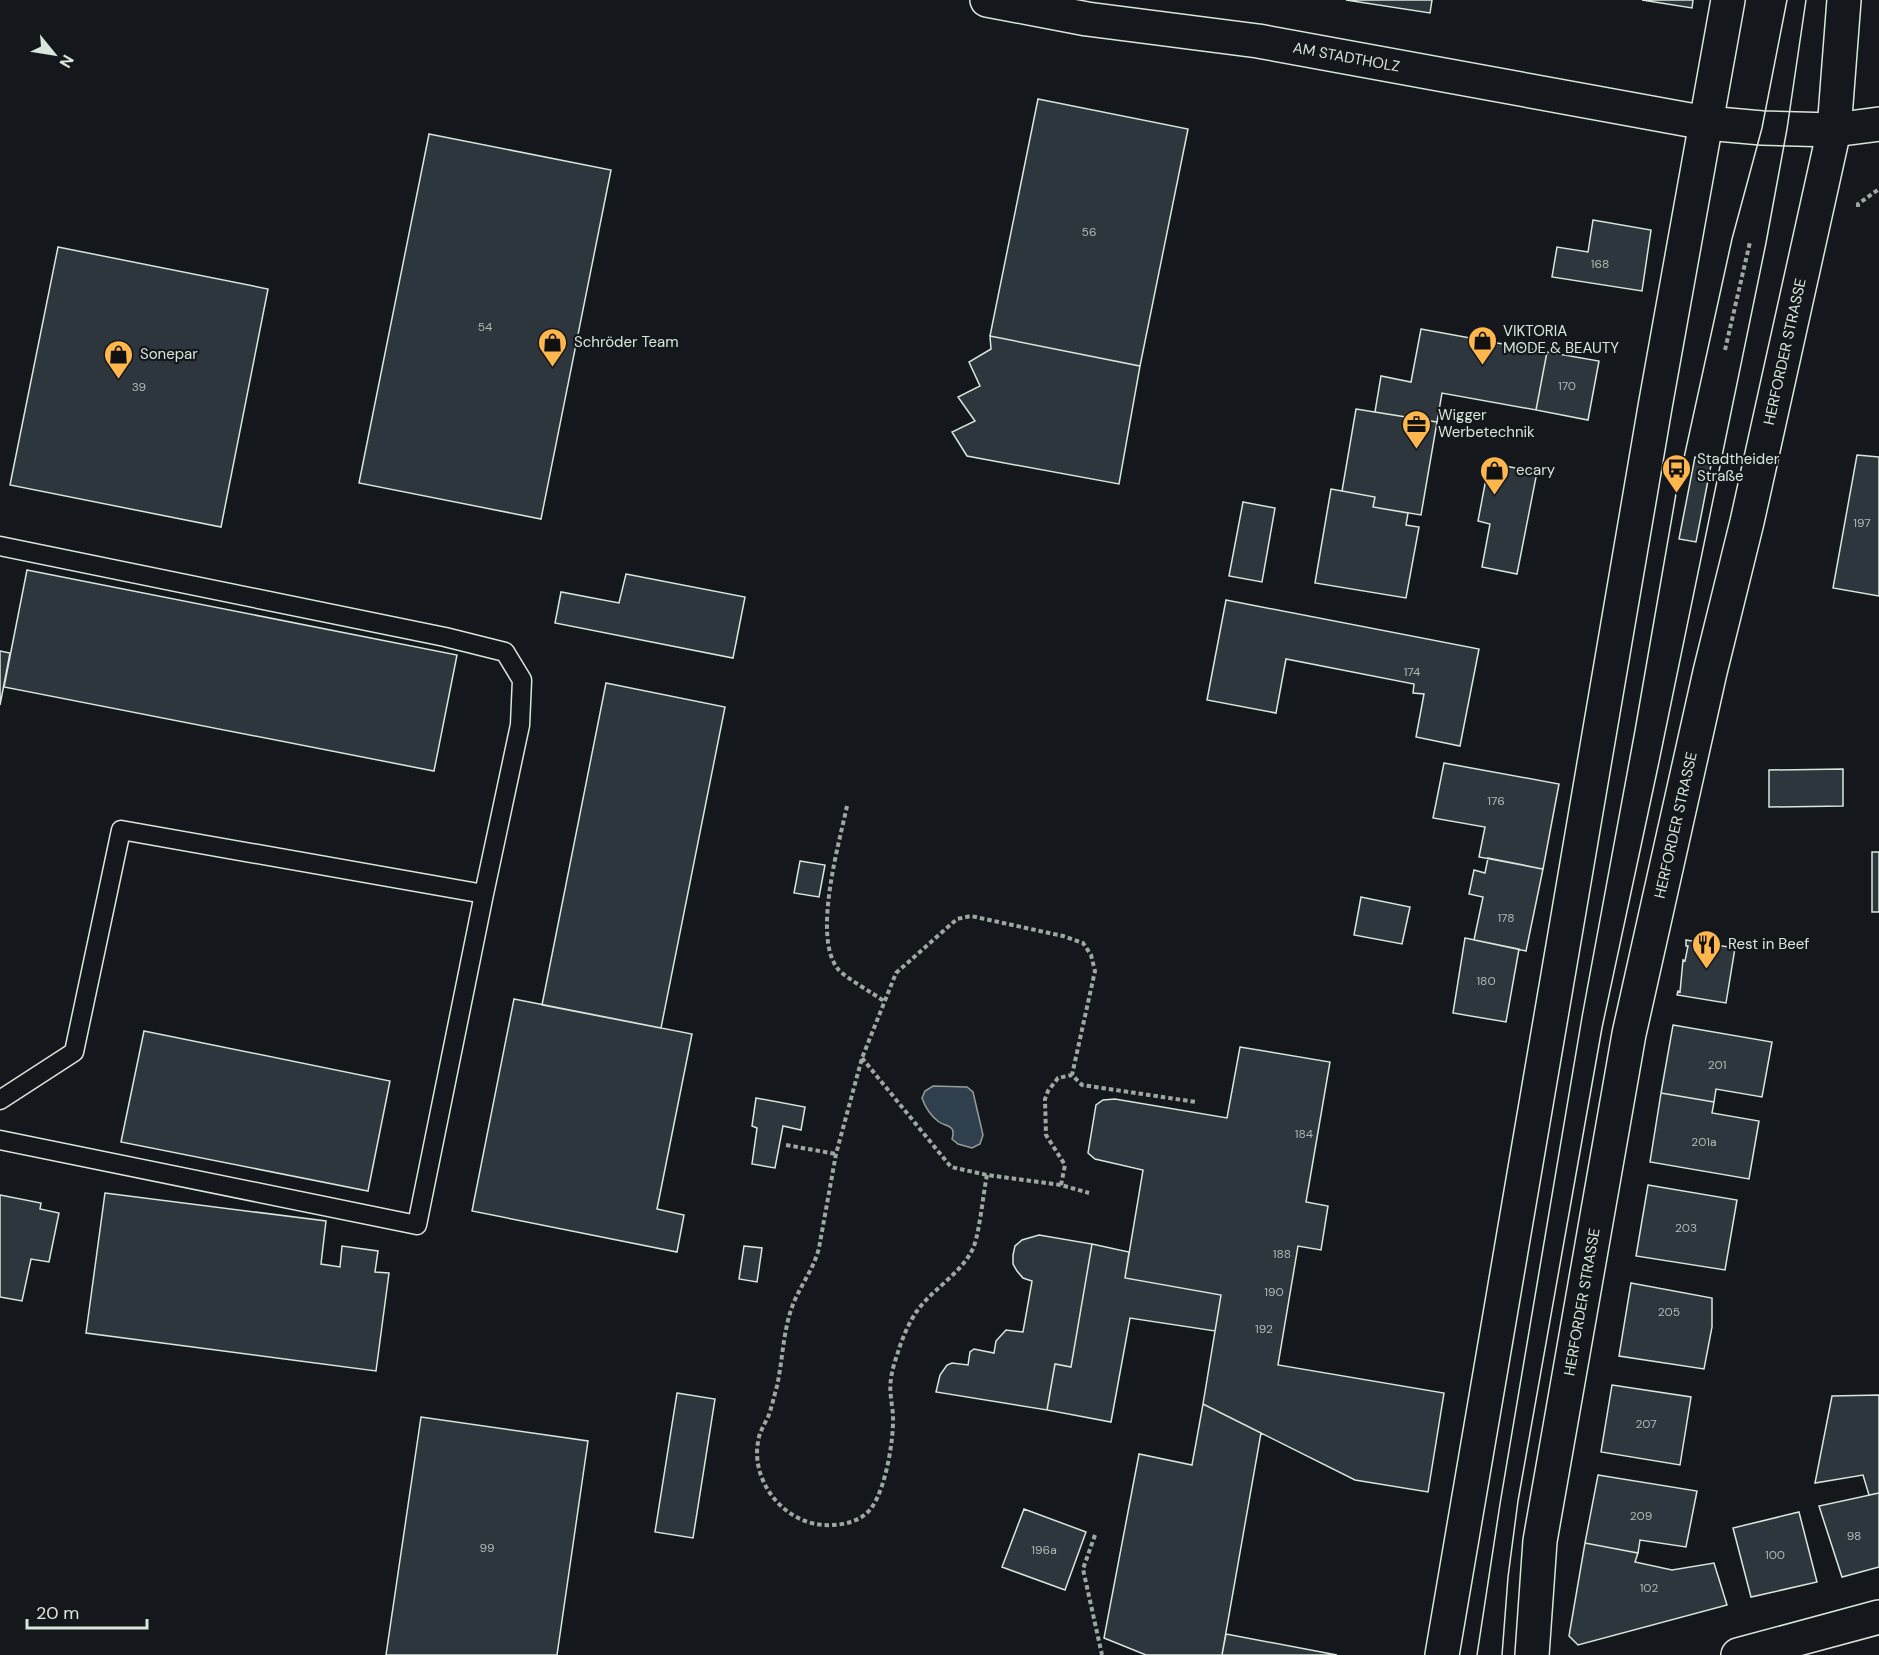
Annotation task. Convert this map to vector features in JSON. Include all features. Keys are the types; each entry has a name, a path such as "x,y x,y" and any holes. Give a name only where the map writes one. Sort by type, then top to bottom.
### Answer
{"main road":[{"name":"AM STADTHOLZ","path":"987,0 1087,19 1258,41 1706,123 1762,128 1834,130"},
{"path":"1442,1655 1728,0"},
{"name":"HERFORDER STRASSE","path":"1534,1653 1540,1541 1629,1034 1710,672 1747,522 1834,130 1844,0"},
{"path":"1834,130 1879,124"},
{"path":"1738,1655 1879,1617"}],"lane":[{"path":"0,546 506,652 522,680 520,725 417,1226 0,1140"},
{"path":"0,1100 74,1052 120,830 484,894"}],"path":[{"path":"1856,214 1858,204 1879,189"},
{"path":"1725,350 1750,242"},
{"path":"846,806 829,891 827,943 838,969 884,1001"},
{"path":"987,1175 974,1246 965,1261 917,1311 899,1349 890,1380 893,1417 891,1451 872,1507 858,1520 822,1525 805,1520 781,1507 767,1490 760,1476 756,1454 758,1439 777,1387 794,1302 815,1264 836,1154 862,1058 896,973 957,919 971,916 1063,936 1083,943 1091,955 1095,971 1072,1075"},
{"path":"862,1058 951,1167 987,1175 1061,1185 1089,1193"},
{"path":"1072,1075 1082,1085 1196,1102"},
{"path":"1061,1185 1065,1165 1046,1135 1045,1099 1058,1078 1072,1075"},
{"path":"786,1145 836,1154"},
{"path":"1095,1535 1083,1569 1102,1655"}],"water":[{"path":"933,1086 967,1087 973,1092 983,1135 980,1144 972,1148 958,1144 952,1139 953,1130 931,1114 922,1098 925,1091"}],"building":[{"path":"1346,0 1432,0 1430,13"},
{"path":"1642,0 1693,0 1692,8"},
{"path":"1038,99 1188,129 1140,366 990,336"},
{"path":"429,134 611,170 541,519 359,483"},
{"path":"1593,220 1651,230 1642,291 1552,277 1557,247 1588,252"},
{"path":"58,247 268,289 221,527 10,485"},
{"path":"1421,329 1547,352 1536,410 1442,393 1437,422 1375,412 1381,376 1411,382"},
{"path":"990,336 1140,366 1119,484 967,456 952,432 975,421 958,397 980,386 969,362 991,349"},
{"path":"1547,352 1599,361 1588,420 1536,410"},
{"path":"1356,409 1437,422 1421,515 1373,507 1375,497 1342,491"},
{"path":"1857,455 1879,457 1879,596 1833,588"},
{"path":"1695,457 1712,460 1696,542 1679,539"},
{"path":"1489,463 1537,472 1517,574 1482,567 1490,524 1478,521"},
{"path":"1331,489 1375,497 1373,507 1408,513 1406,525 1419,527 1406,598 1315,583"},
{"path":"1243,502 1275,508 1262,582 1229,576"},
{"path":"27,570 457,655 434,771 4,687"},
{"path":"626,574 745,597 733,658 555,623 561,592 619,603"},
{"path":"1226,600 1479,649 1460,746 1416,737 1424,694 1413,693 1414,684 1286,659 1276,713 1207,700"},
{"path":"0,651 10,653 0,705"},
{"path":"606,683 725,707 661,1028 542,1005"},
{"path":"1444,763 1559,784 1543,869 1479,857 1485,827 1433,818"},
{"path":"1843,769 1843,806 1769,807 1769,770"},
{"path":"1872,852 1879,852 1879,912 1872,912"},
{"path":"1488,858 1543,869 1526,951 1474,940 1483,897 1469,894 1474,870 1485,873"},
{"path":"800,861 825,865 819,897 794,893"},
{"path":"1361,897 1410,907 1402,944 1354,935"},
{"path":"1465,938 1519,949 1506,1022 1453,1013"},
{"name":"Rest in Beef","path":"1686,940 1735,948 1726,1003 1677,995 1678,991 1680,992 1683,960 1685,961 1688,946 1686,946"},
{"path":"514,999 692,1034 657,1209 684,1215 677,1252 472,1211"},
{"path":"1673,1025 1772,1042 1762,1097 1716,1089 1714,1102 1661,1093"},
{"path":"144,1031 390,1081 368,1191 121,1142"},
{"path":"1240,1047 1330,1062 1306,1202 1328,1206 1321,1250 1298,1246 1278,1365 1444,1393 1428,1492 1355,1480 1203,1404 1221,1295 1125,1278 1143,1170 1095,1159 1088,1153 1096,1105 1103,1100 1115,1099 1227,1118"},
{"path":"1661,1093 1714,1102 1712,1113 1759,1121 1749,1179 1650,1162"},
{"path":"756,1098 805,1107 801,1130 783,1126 775,1168 752,1164 757,1128 752,1126"},
{"path":"1648,1185 1737,1200 1725,1270 1636,1256"},
{"path":"105,1193 326,1221 321,1264 340,1267 342,1246 378,1251 375,1272 389,1273 376,1371 86,1333"},
{"path":"0,1195 41,1203 40,1209 59,1213 49,1262 31,1259 22,1301 0,1297"},
{"path":"1039,1235 1092,1244 1071,1367 1055,1364 1047,1410 936,1392 940,1375 947,1365 952,1363 968,1365 970,1352 974,1349 994,1353 996,1341 1006,1330 1023,1332 1032,1281 1023,1278 1017,1271 1013,1264 1013,1255 1015,1246 1022,1240"},
{"path":"1092,1244 1129,1252 1125,1278 1221,1295 1215,1331 1130,1318 1111,1422 1047,1410 1055,1364 1071,1367"},
{"path":"744,1246 762,1248 757,1282 739,1279"},
{"path":"1631,1283 1712,1298 1712,1327 1704,1369 1619,1356"},
{"path":"1612,1385 1691,1397 1680,1465 1601,1452"},
{"path":"677,1393 715,1399 693,1538 655,1532"},
{"path":"1879,1395 1879,1493 1869,1495 1863,1475 1815,1483 1832,1396"},
{"path":"1203,1404 1261,1433 1222,1655 1146,1655 1104,1638 1139,1454 1192,1465"},
{"path":"421,1417 588,1441 557,1655 386,1655"},
{"path":"1598,1475 1697,1491 1686,1547 1640,1540 1638,1553 1585,1543"},
{"path":"1879,1493 1879,1567 1842,1577 1819,1506"},
{"path":"1024,1509 1086,1532 1065,1590 1002,1567"},
{"path":"1799,1512 1817,1582 1751,1597 1733,1528"},
{"path":"1585,1543 1638,1553 1635,1562 1672,1570 1714,1563 1727,1605 1578,1645 1569,1636"},
{"path":"1226,1634 1337,1655 1222,1655"}],"tram line":[{"path":"1477,1655 1500,1504 1582,1017 1676,494 1732,239 1762,128 1787,0"},
{"path":"1502,1655 1508,1577 1518,1501 1602,1028 1766,243 1787,129 1806,0"}],"place":[{"name":"VIKTORIA MODE & BEAUTY","path":"1482,366"},
{"name":"Schröder Team","path":"553,368"},
{"name":"Sonepar","path":"119,380"},
{"name":"Wigger Werbetechnik","path":"1417,450"},
{"name":"Stadtheider Straße","path":"1676,494"},
{"name":"ecary","path":"1495,496"},
{"name":"Rest in Beef","path":"1707,970"}]}
